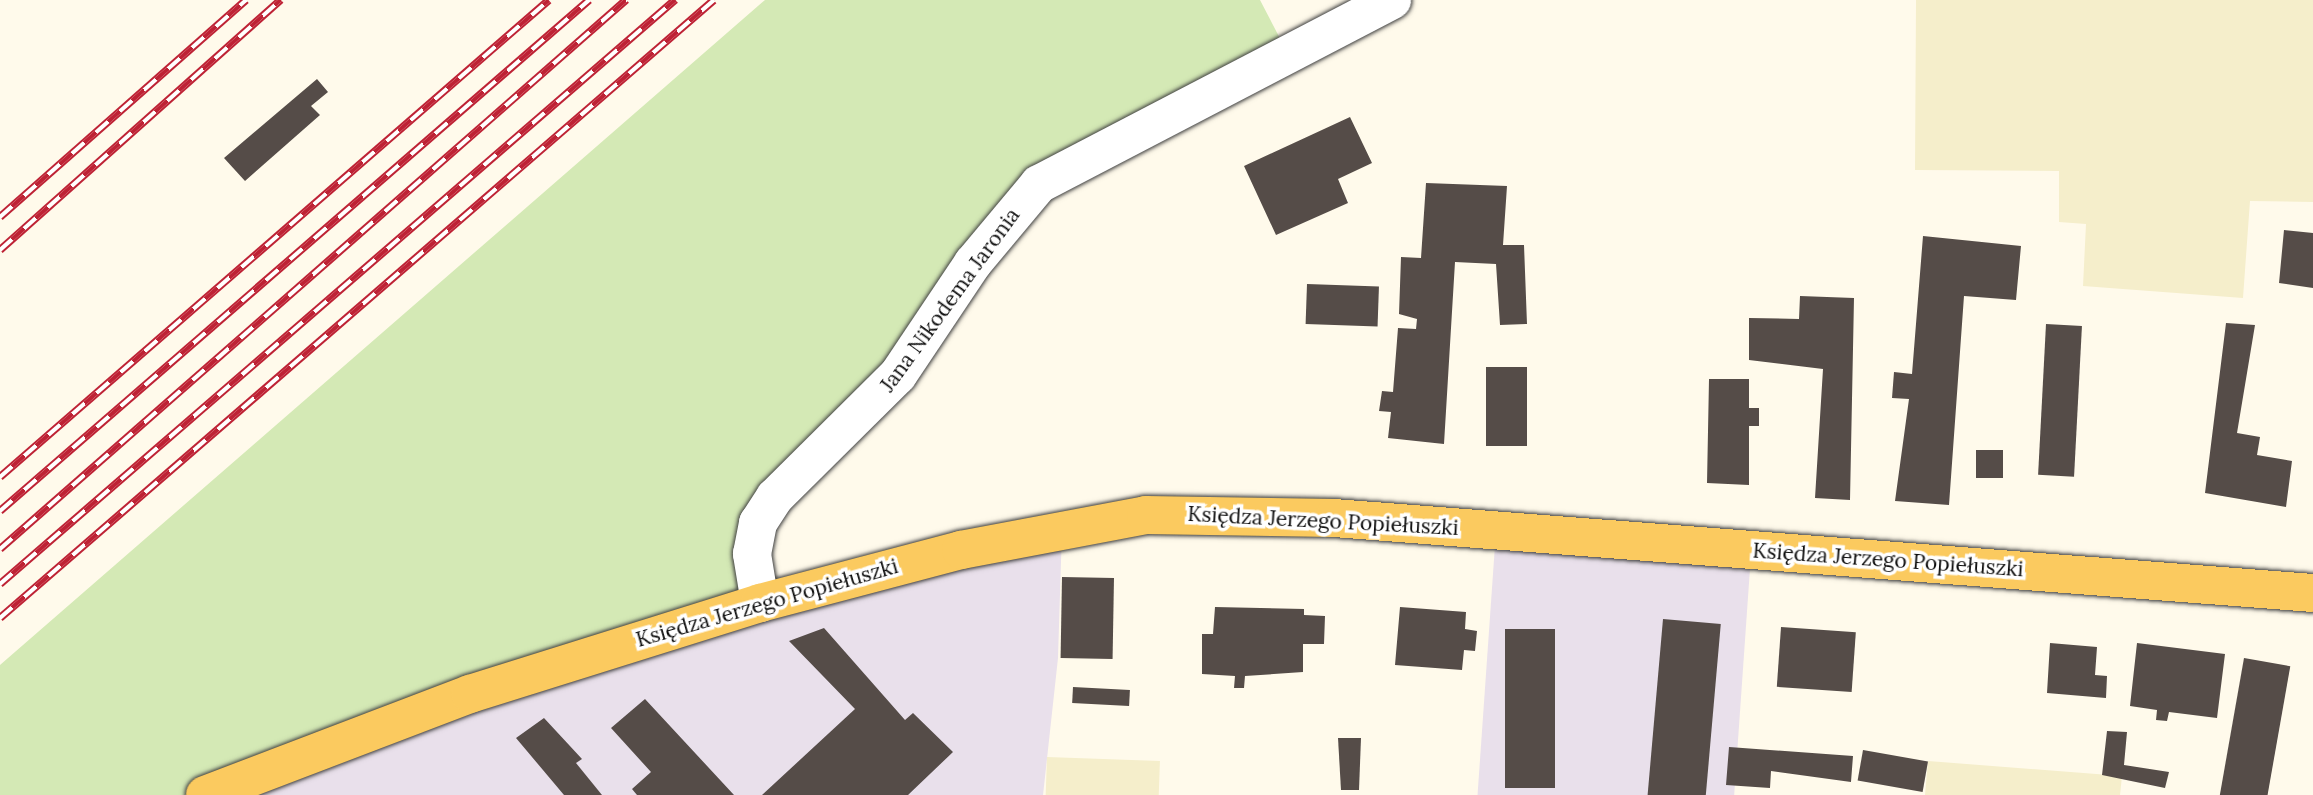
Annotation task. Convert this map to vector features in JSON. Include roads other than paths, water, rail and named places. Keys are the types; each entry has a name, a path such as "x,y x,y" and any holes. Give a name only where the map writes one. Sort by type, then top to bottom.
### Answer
{"main road":[{"name":"Księdza Jerzego Popiełuszki","path":"205,795 470,694 760,603 961,550 1102,521 1188,512 2313,593"}],"street":[{"name":"Jana Nikodema Jaronia","path":"760,603 752,554 758,523 775,497 898,375 981,253 1039,184 1392,0"}],"railway":[{"path":"0,217 246,0"},
{"path":"0,250 281,0"},
{"path":"0,477 549,0"},
{"path":"0,511 589,0"},
{"path":"0,549 626,0"},
{"path":"0,584 675,0"},
{"path":"0,618 714,0"}]}
